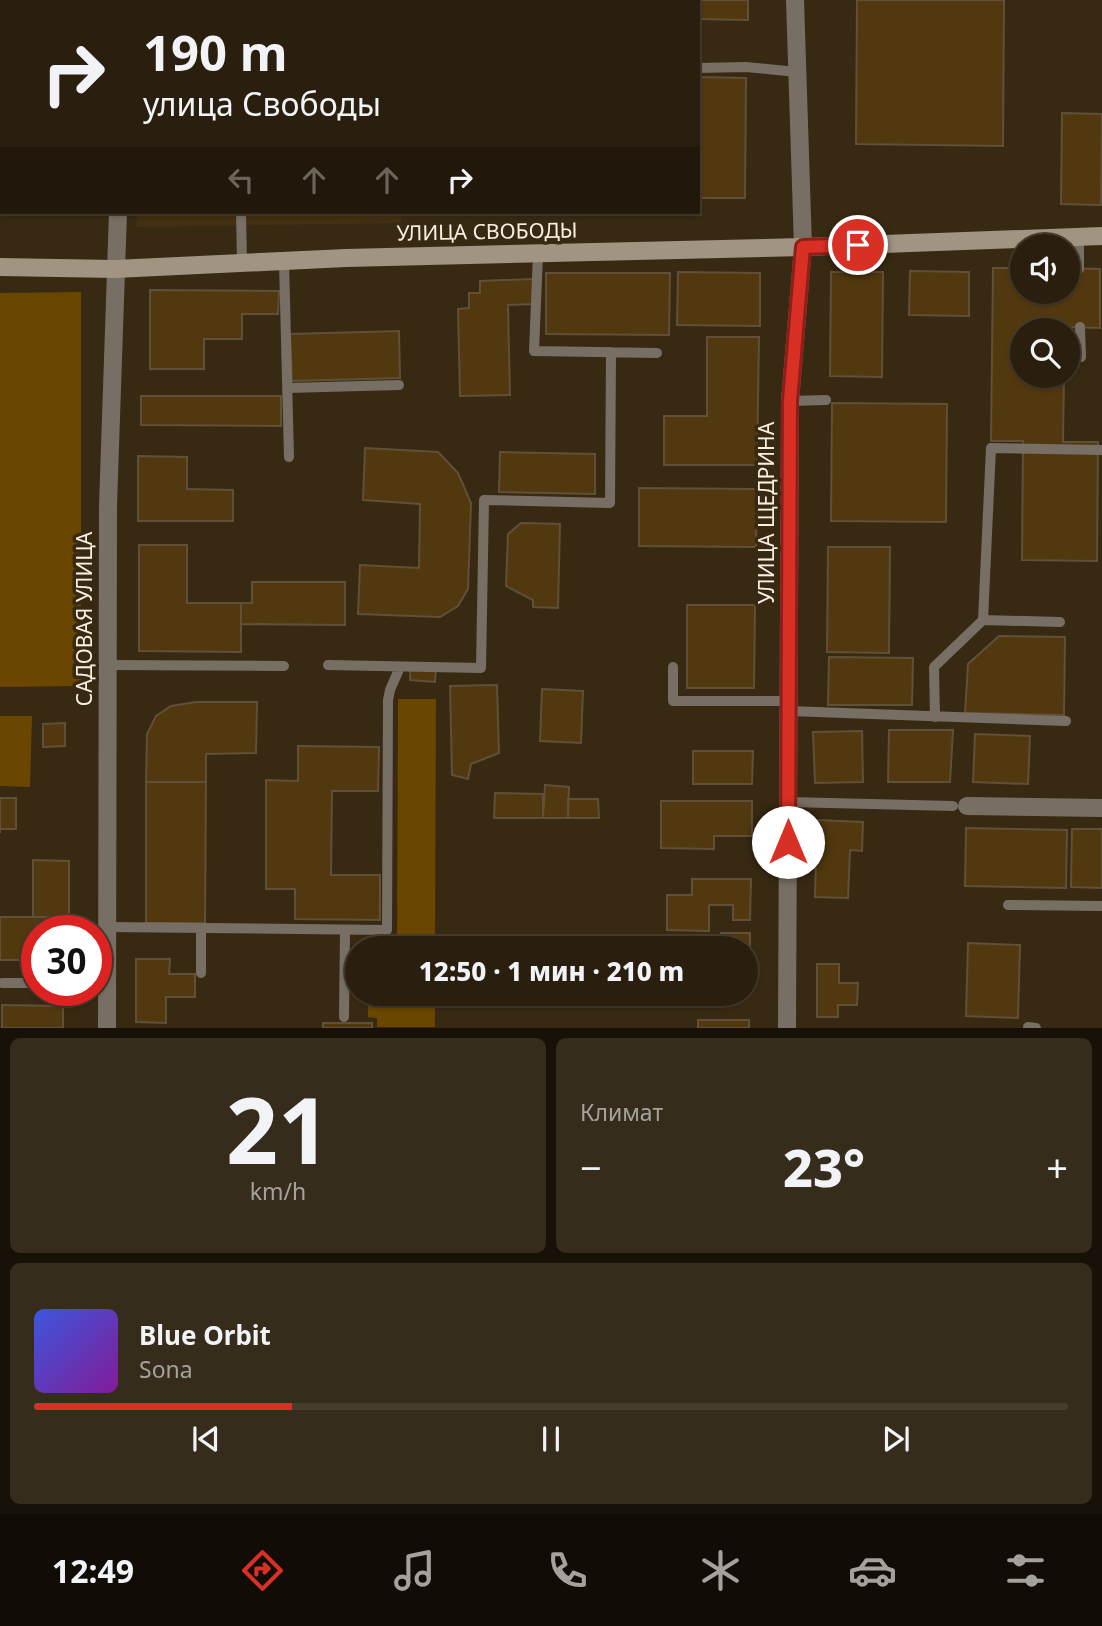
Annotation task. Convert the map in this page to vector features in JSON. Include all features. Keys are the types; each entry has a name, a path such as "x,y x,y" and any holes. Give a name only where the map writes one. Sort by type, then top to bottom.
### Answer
{"street":[{"name":"УЛИЦА ЩЕДРИНА","path":"787,1027 790,401 803,247 795,0"},
{"name":"САДОВАЯ УЛИЦА","path":"107,915 108,506 118,214"},
{"name":"УЛИЦА СВОБОДЫ","path":"1080,236 1102,236"},
{"name":"УЛИЦА СВОБОДЫ","path":"0,267 115,269 346,258 803,247 1010,239"},
{"path":"960,806 1102,808"},
{"name":"САДОВАЯ УЛИЦА","path":"105,1006 107,1027"}],"lane":[{"path":"700,68 746,67 797,72"},
{"path":"242,214 242,264"},
{"path":"538,254 534,351 657,353"},
{"path":"284,262 289,457"},
{"path":"1080,327 1081,357"},
{"path":"328,666 481,668 484,500 610,503 611,352"},
{"path":"287,388 399,385"},
{"path":"790,401 826,400"},
{"path":"935,717 934,667 983,620 991,448 1102,450"},
{"path":"983,620 1060,622"},
{"path":"108,664 284,666"},
{"path":"112,927 387,930 388,700 400,667"},
{"path":"673,667 673,701 935,717 1066,721"},
{"path":"788,802 960,806"},
{"path":"1008,905 1102,906"},
{"path":"201,928 201,973"},
{"path":"344,1017 345,930"},
{"path":"2,983 21,983"},
{"path":"1028,1027 1036,1027"}],"shaded area":[{"path":"137,214 454,214 402,215 401,223 136,227"},
{"path":"81,292 81,686 0,687 0,293"},
{"path":"398,699 436,699 435,936 397,936"},
{"path":"0,716 32,716 30,787 0,786"},
{"path":"368,1006 435,1006 435,1027 377,1027 377,1018 368,1017"}],"building":[{"path":"700,0 748,0 748,20 700,19"},
{"path":"857,0 1004,0 1003,146 856,144"},
{"path":"700,77 746,78 745,198 700,198"},
{"path":"1062,113 1102,114 1101,205 1061,204"},
{"path":"993,268 1010,268 1010,304 1080,304 1080,268 1100,269 1100,328 1080,327 1080,318 1010,318 1010,388 1064,388 1063,442 1098,442 1097,561 1022,560 1023,441 991,441"},
{"path":"910,271 969,272 969,316 909,315"},
{"path":"678,272 760,273 760,326 677,325"},
{"path":"831,272 883,272 882,377 830,376"},
{"path":"546,273 670,273 669,335 546,334"},
{"path":"533,279 534,304 508,305 510,395 460,396 458,309 469,308 469,293 480,293 480,281"},
{"path":"150,290 279,291 278,314 242,314 242,339 204,339 204,369 150,369"},
{"path":"399,331 400,378 292,381 290,334"},
{"path":"707,337 759,337 757,465 664,465 664,416 707,416"},
{"path":"141,396 281,396 281,426 141,425"},
{"path":"832,403 947,404 946,522 831,521"},
{"path":"365,448 438,452 458,473 471,503 468,589 458,606 440,617 358,614 360,565 419,568 420,504 363,500"},
{"path":"500,452 595,454 595,494 499,492"},
{"path":"138,456 187,457 187,489 233,490 233,521 138,521"},
{"path":"639,488 757,489 756,547 639,546"},
{"path":"521,523 560,524 558,608 533,607 533,600 506,586 508,534"},
{"path":"139,545 187,545 187,603 241,603 241,652 139,651"},
{"path":"828,547 890,547 889,653 827,652"},
{"path":"252,582 345,582 345,625 241,624 241,603 252,603"},
{"path":"687,605 755,605 754,688 687,688"},
{"path":"999,636 1065,637 1064,715 965,713 968,664"},
{"path":"829,657 913,658 912,705 828,705"},
{"path":"410,667 436,668 435,682 410,680"},
{"path":"497,685 499,753 471,764 468,779 452,775 450,686"},
{"path":"542,689 583,691 581,743 540,741"},
{"path":"196,702 257,702 256,753 206,754 206,782 146,782 147,734 156,716 171,706"},
{"path":"65,723 65,746 43,747 43,724"},
{"path":"889,730 953,730 950,782 888,782"},
{"path":"862,731 863,782 815,783 813,732"},
{"path":"975,734 1030,736 1028,784 973,782"},
{"path":"298,746 379,747 378,791 332,791 331,875 380,875 380,920 295,919 295,889 266,889 266,780 298,781"},
{"path":"693,751 753,751 752,784 693,784"},
{"path":"146,782 206,782 205,923 146,923"},
{"path":"545,785 569,787 568,818 543,818"},
{"path":"495,793 543,794 543,818 494,818"},
{"path":"0,798 16,798 16,829 0,829"},
{"path":"568,799 598,799 599,818 568,818"},
{"path":"661,801 752,801 752,836 714,836 714,849 661,848"},
{"path":"817,820 863,822 862,851 850,850 848,898 815,897"},
{"path":"966,828 1067,830 1066,888 965,886"},
{"path":"1072,829 1102,829 1102,888 1071,887"},
{"path":"33,860 69,861 69,915 33,915"},
{"path":"692,879 751,879 750,920 733,920 733,905 709,905 709,931 667,930 667,895 692,895"},
{"path":"0,917 21,917 21,960 0,960"},
{"path":"721,933 750,933 750,936 721,936"},
{"path":"968,943 1020,945 1018,1018 966,1016"},
{"path":"136,959 170,959 169,974 195,974 195,997 166,997 166,1023 136,1022"},
{"path":"817,964 839,964 839,983 858,983 857,1005 838,1005 838,1017 817,1017"},
{"path":"2,1005 63,1006 63,1028 2,1028"},
{"path":"698,1020 749,1020 749,1028 698,1028"},
{"path":"323,1023 372,1023 372,1028 323,1028"}],"route":[{"path":"788,842 790,401 803,247 858,245"}]}
